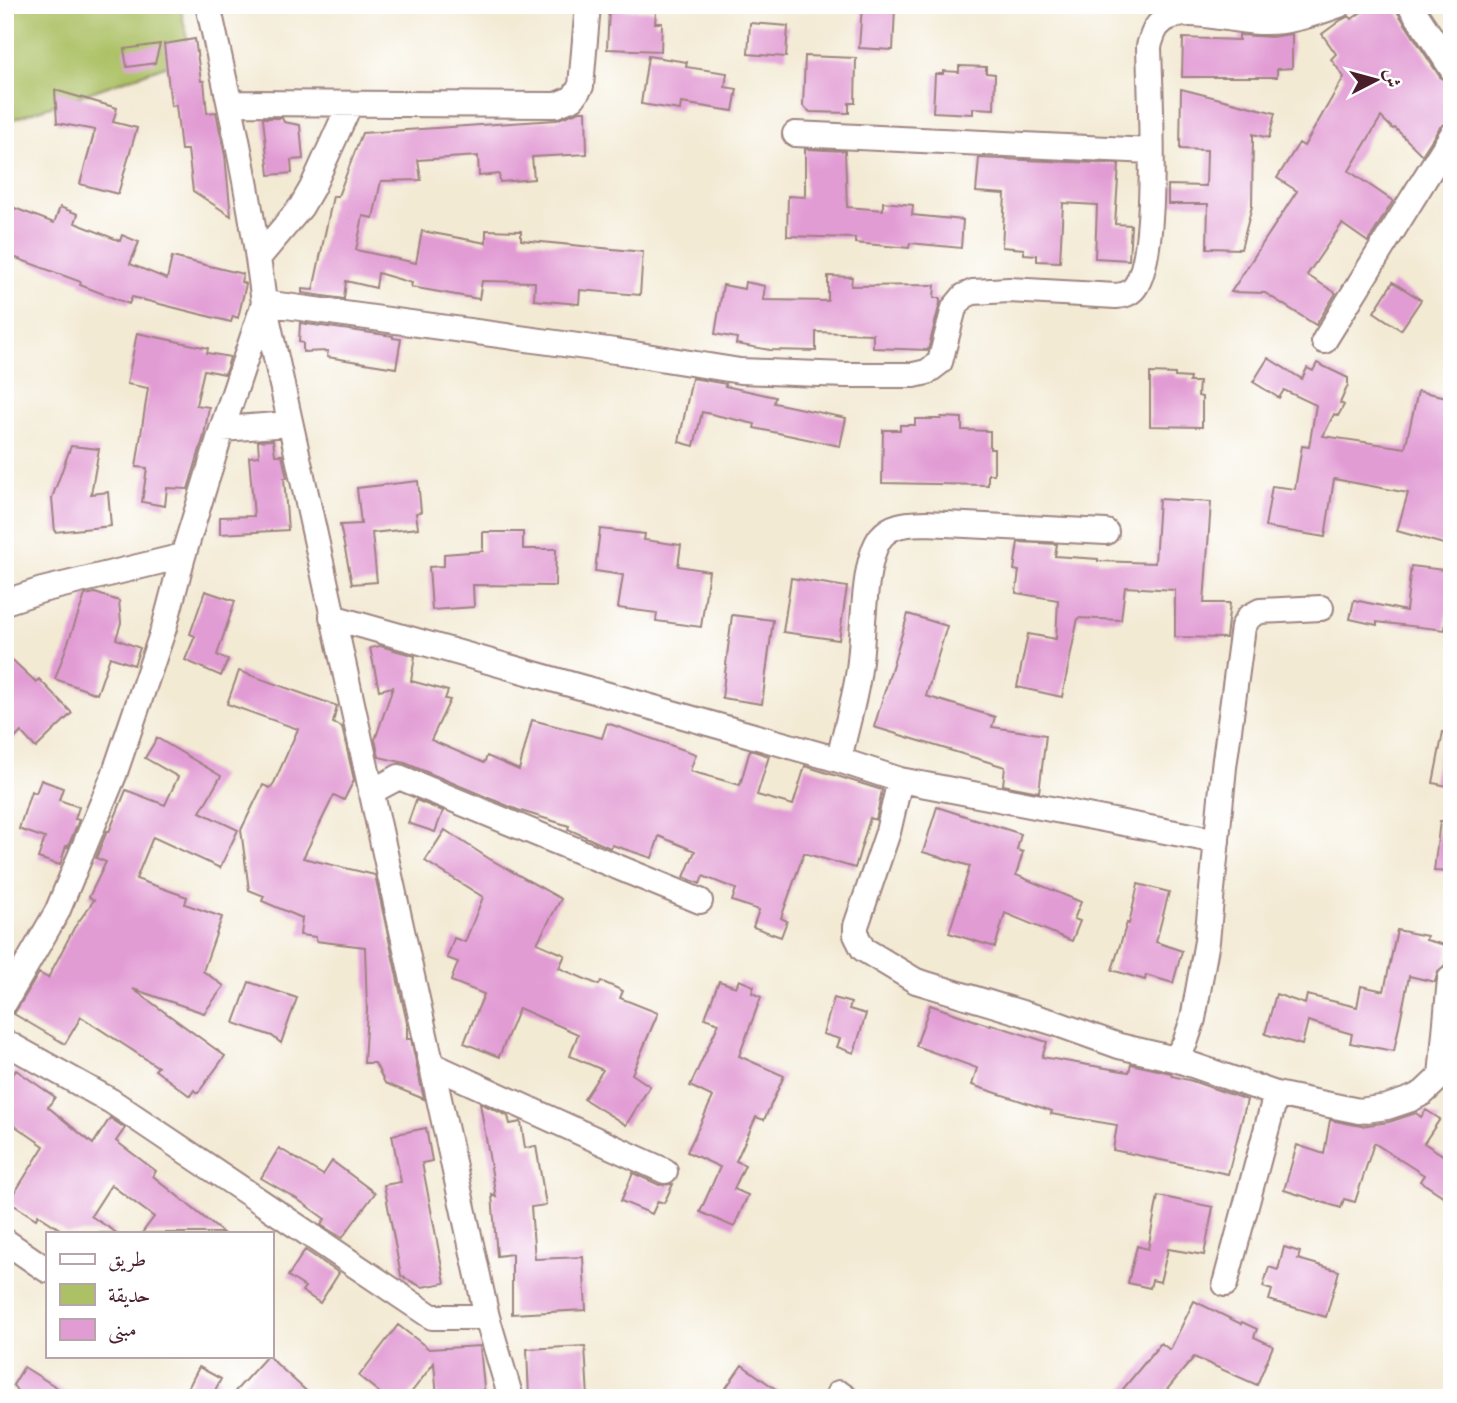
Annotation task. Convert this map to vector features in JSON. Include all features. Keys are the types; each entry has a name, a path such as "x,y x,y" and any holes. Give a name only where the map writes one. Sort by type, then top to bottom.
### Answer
{"street":[{"path":"208,5 230,103 259,257 264,303 290,424 487,1317 511,1398"},
{"path":"230,103 546,106 566,102 581,86 588,5"},
{"path":"264,303 615,351 740,371 846,375 914,375 927,372 940,362 954,307 964,296 974,292 1009,290 1092,296 1122,295 1132,291 1139,279 1147,249 1151,151 1149,46 1154,31 1161,22 1171,16 1185,15 1235,21 1282,21 1339,5"},
{"path":"1410,5 1444,39 1452,69"},
{"path":"259,257 301,207 350,104"},
{"path":"795,134 1151,151"},
{"path":"1324,341 1452,135"},
{"path":"5,1002 57,912 114,775 164,628 222,429 264,303"},
{"path":"222,429 290,424"},
{"path":"839,760 859,671 870,566 876,545 883,534 899,524 926,523 1106,532"},
{"path":"5,602 42,590 183,556"},
{"path":"1175,1059 1185,1043 1193,1019 1208,941 1224,767 1243,627 1248,617 1260,611 1321,608"},
{"path":"332,617 839,760 900,780 1217,841"},
{"path":"371,792 398,777 700,901"},
{"path":"900,780 888,832 856,926 856,935 863,949 916,981 1055,1023 1119,1046 1175,1059 1276,1094 1359,1111 1387,1107 1423,1093 1441,1076 1450,979"},
{"path":"5,1042 111,1101 432,1317 487,1317"},
{"path":"432,1065 665,1171"},
{"path":"1225,1284 1276,1094"},
{"path":"5,1241 46,1269"}],"green space":[{"path":"5,5 180,5 191,57 5,122"}],"building":[{"path":"1371,5 1395,5 1440,77 1452,84 1452,120 1440,127 1422,155 1381,117 1349,171 1393,201 1368,242 1342,224 1307,275 1336,293 1316,325 1265,293 1231,292 1297,191 1277,178 1299,143 1304,146 1344,77 1331,59 1336,54 1322,34 1349,16 1352,19"},
{"path":"862,6 895,8 893,50 859,48"},
{"path":"609,9 656,11 655,23 662,23 661,51 607,49"},
{"path":"750,23 788,26 786,57 748,54"},
{"path":"1292,34 1292,68 1277,69 1277,77 1182,77 1183,38 1239,40 1239,35 1271,37"},
{"path":"195,39 201,81 204,81 207,113 216,112 225,156 231,216 193,191 188,150 181,150 176,105 171,106 164,44"},
{"path":"160,44 155,63 127,67 124,49"},
{"path":"648,56 687,62 686,67 727,73 725,87 737,89 733,111 681,103 680,110 641,104"},
{"path":"805,56 856,58 855,103 849,103 849,113 810,112 803,106"},
{"path":"959,66 986,67 986,73 995,74 994,109 973,108 973,114 933,112 935,74 943,74 943,71 959,72"},
{"path":"1181,89 1275,113 1269,138 1253,134 1252,206 1241,249 1207,248 1208,204 1168,204 1168,185 1206,186 1207,150 1180,149"},
{"path":"55,90 117,108 113,122 137,128 118,194 80,184 95,130 57,123"},
{"path":"586,111 587,154 532,157 534,179 500,182 499,174 479,176 478,156 418,160 421,180 381,181 373,218 363,216 356,250 416,263 422,231 486,243 486,230 521,231 521,240 643,252 640,295 580,290 579,304 534,300 535,282 482,281 479,299 411,287 412,283 378,273 376,288 346,281 344,299 302,293 302,289 313,290 333,196 338,196 362,133 556,120"},
{"path":"263,118 282,118 284,122 300,125 303,159 291,160 292,173 269,175"},
{"path":"805,149 845,151 847,207 883,210 883,202 913,205 912,215 963,220 961,248 910,243 909,248 855,243 855,238 787,236 788,196 805,197"},
{"path":"979,158 1119,164 1115,224 1131,225 1129,260 1095,258 1097,205 1063,203 1060,262 1037,261 1037,255 1024,254 1024,249 1002,247 1005,194 976,192"},
{"path":"9,206 54,223 60,207 78,214 75,223 120,241 122,235 139,242 130,264 167,279 172,257 243,274 241,282 246,284 238,318 233,316 231,322 132,297 129,304 80,285 81,282 5,254 13,231 5,228"},
{"path":"828,276 852,277 851,286 935,285 934,298 940,298 940,303 928,350 873,348 873,334 816,332 816,351 770,350 736,344 737,338 715,334 723,285 744,289 745,282 765,286 763,300 828,301"},
{"path":"1393,282 1421,300 1401,330 1374,312"},
{"path":"300,323 401,339 396,368 327,357 328,351 303,352 303,343 299,342"},
{"path":"137,333 208,348 207,353 230,357 225,374 204,370 196,405 209,407 204,436 188,489 167,488 165,506 142,502 147,468 136,467 148,388 127,384"},
{"path":"1268,358 1302,379 1307,368 1313,371 1317,363 1348,378 1348,385 1340,403 1344,405 1338,416 1334,414 1323,436 1405,448 1418,391 1452,398 1452,526 1447,545 1397,531 1408,493 1334,479 1325,537 1265,527 1272,486 1295,489 1302,446 1309,447 1316,405 1284,390 1279,398 1253,382"},
{"path":"1150,373 1175,374 1175,377 1190,378 1189,382 1199,382 1202,427 1150,426"},
{"path":"692,378 775,397 774,403 846,418 840,446 754,428 755,424 702,412 694,446 679,442"},
{"path":"962,418 962,430 990,431 990,449 994,449 994,474 988,474 988,485 882,483 883,430 900,430 900,425 915,425 915,419"},
{"path":"273,440 275,455 282,455 287,478 284,478 288,530 220,534 220,517 254,516 249,457 259,456 258,441"},
{"path":"71,446 99,449 91,494 108,492 111,526 55,532 52,498"},
{"path":"418,481 421,512 416,513 418,528 372,533 377,582 352,584 340,525 361,524 357,488"},
{"path":"1159,499 1211,502 1204,603 1230,603 1226,638 1175,637 1175,590 1125,587 1121,620 1078,618 1062,697 1017,687 1028,634 1056,639 1058,600 1016,593 1019,571 1014,570 1018,542 1057,544 1055,556 1155,563"},
{"path":"600,529 645,534 644,540 681,545 678,566 709,571 701,627 656,621 657,613 618,608 623,575 595,571"},
{"path":"483,532 523,532 523,549 556,549 555,586 473,585 474,607 432,610 429,567 444,566 444,554 483,551"},
{"path":"1411,566 1452,571 1445,630 1377,622 1377,625 1350,619 1354,600 1406,611"},
{"path":"791,578 847,587 839,640 783,632"},
{"path":"205,591 235,601 217,655 228,660 221,676 185,660 195,636 190,634"},
{"path":"95,593 119,601 121,623 116,639 140,648 134,665 110,657 97,694 55,679 85,595"},
{"path":"908,614 947,626 926,696 995,717 992,727 1046,735 1039,792 1003,785 1005,767 874,727"},
{"path":"732,615 773,620 762,704 722,698"},
{"path":"380,646 415,656 411,681 448,691 445,699 450,700 431,740 484,763 487,756 519,770 532,720 602,738 607,723 696,754 690,771 740,785 750,750 769,756 757,795 793,805 805,766 882,790 876,820 870,818 855,868 804,853 781,918 787,921 781,937 753,927 759,910 732,901 736,889 703,876 700,884 684,877 695,851 659,836 652,858 612,845 610,848 568,829 569,826 518,810 405,763 379,757 375,740 393,687 379,690 370,648"},
{"path":"5,653 36,682 39,679 72,713 36,748 21,732 5,749"},
{"path":"239,671 337,706 333,723 342,727 354,780 344,800 334,795 303,858 375,875 407,1023 407,1039 411,1039 424,1099 385,1083 375,1063 364,1063 367,1010 365,947 316,941 316,937 300,935 302,918 262,901 264,896 249,890 241,830 263,785 270,788 274,783 298,729 227,704"},
{"path":"1443,732 1452,732 1452,787 1433,783"},
{"path":"157,738 221,776 200,812 238,830 220,868 153,837 136,879 187,897 185,904 222,917 203,971 224,986 204,1013 133,989 225,1056 198,1093 194,1090 190,1096 155,1070 158,1067 81,1017 65,1044 14,1014 39,973 48,978 74,928 94,900 89,897 106,862 96,858 126,790 165,805 178,777 145,758"},
{"path":"41,780 63,788 59,800 79,807 75,819 79,820 60,865 38,858 45,838 19,829 31,791 36,793"},
{"path":"416,800 443,811 435,832 408,823"},
{"path":"937,807 1021,834 1017,850 1023,852 1016,875 1081,902 1074,919 1080,921 1072,941 1005,913 995,947 949,933 970,866 923,852"},
{"path":"1440,821 1452,822 1452,872 1434,871"},
{"path":"445,830 561,899 537,943 565,955 559,968 599,985 601,981 623,991 620,998 658,1013 632,1074 650,1086 626,1125 584,1099 603,1070 570,1056 578,1034 519,1008 499,1057 464,1043 484,994 451,981 458,962 447,958 454,938 465,942 483,897 425,861"},
{"path":"1138,884 1169,892 1156,942 1182,951 1173,983 1146,975 1145,980 1112,970 1127,923 1129,924"},
{"path":"1397,930 1427,936 1426,940 1449,946 1445,965 1438,971 1435,982 1409,976 1394,1051 1350,1043 1352,1034 1308,1021 1302,1045 1265,1034 1276,994 1305,1004 1307,995 1357,1007 1361,986 1384,991"},
{"path":"739,980 754,986 752,993 761,997 739,1056 784,1076 764,1120 756,1117 736,1161 745,1165 734,1189 748,1195 734,1227 700,1212 720,1167 687,1152 713,1097 690,1086 719,1023 705,1018 719,981 736,987"},
{"path":"249,982 297,998 281,1043 272,1036 234,1023"},
{"path":"834,998 851,1003 849,1009 866,1014 854,1053 837,1047 840,1039 823,1034"},
{"path":"930,1005 1047,1042 1042,1057 1129,1072 1131,1064 1171,1073 1172,1076 1247,1100 1228,1174 1113,1150 1117,1125 1051,1114 1052,1111 972,1085 977,1068 916,1046"},
{"path":"16,1070 55,1097 48,1107 93,1144 110,1118 125,1128 116,1141 156,1171 153,1176 222,1232 143,1232 154,1217 111,1185 91,1216 115,1232 64,1232 38,1215 36,1219 9,1202 44,1146 5,1119 5,1086"},
{"path":"480,1103 508,1116 510,1124 521,1122 525,1148 536,1146 546,1205 531,1207 535,1259 583,1257 586,1310 512,1314 512,1254 497,1256 492,1195 496,1197"},
{"path":"1426,1110 1440,1119 1424,1143 1452,1161 1452,1188 1446,1198 1420,1181 1424,1175 1374,1143 1355,1202 1344,1199 1341,1208 1284,1190 1297,1145 1324,1154 1330,1120 1361,1126 1389,1122 1416,1113 1421,1117"},
{"path":"426,1128 432,1161 422,1163 445,1283 422,1287 401,1276 384,1185 401,1182 392,1135"},
{"path":"279,1148 323,1175 332,1161 375,1193 342,1238 321,1225 325,1219 261,1178"},
{"path":"633,1173 659,1185 673,1184 664,1203 658,1201 652,1214 621,1201"},
{"path":"1158,1196 1213,1207 1204,1255 1168,1249 1160,1282 1152,1280 1150,1288 1128,1283 1137,1246 1148,1249"},
{"path":"1284,1247 1300,1252 1298,1259 1339,1271 1326,1317 1269,1300 1272,1290 1263,1287 1269,1267 1278,1270"},
{"path":"305,1250 339,1273 320,1303 302,1291 305,1287 288,1276"},
{"path":"1194,1301 1257,1329 1254,1337 1273,1346 1257,1385 1194,1357 1160,1398 1133,1398 1123,1389 1161,1343 1170,1350"},
{"path":"398,1325 429,1349 480,1346 485,1398 437,1398 434,1363 407,1398 386,1398 359,1376"},
{"path":"585,1346 588,1398 529,1398 527,1349"},
{"path":"265,1358 270,1358 314,1398 229,1398"},
{"path":"742,1365 788,1398 719,1398"},
{"path":"24,1367 74,1398 22,1398 13,1385"},
{"path":"199,1367 221,1379 211,1398 183,1398"}]}
